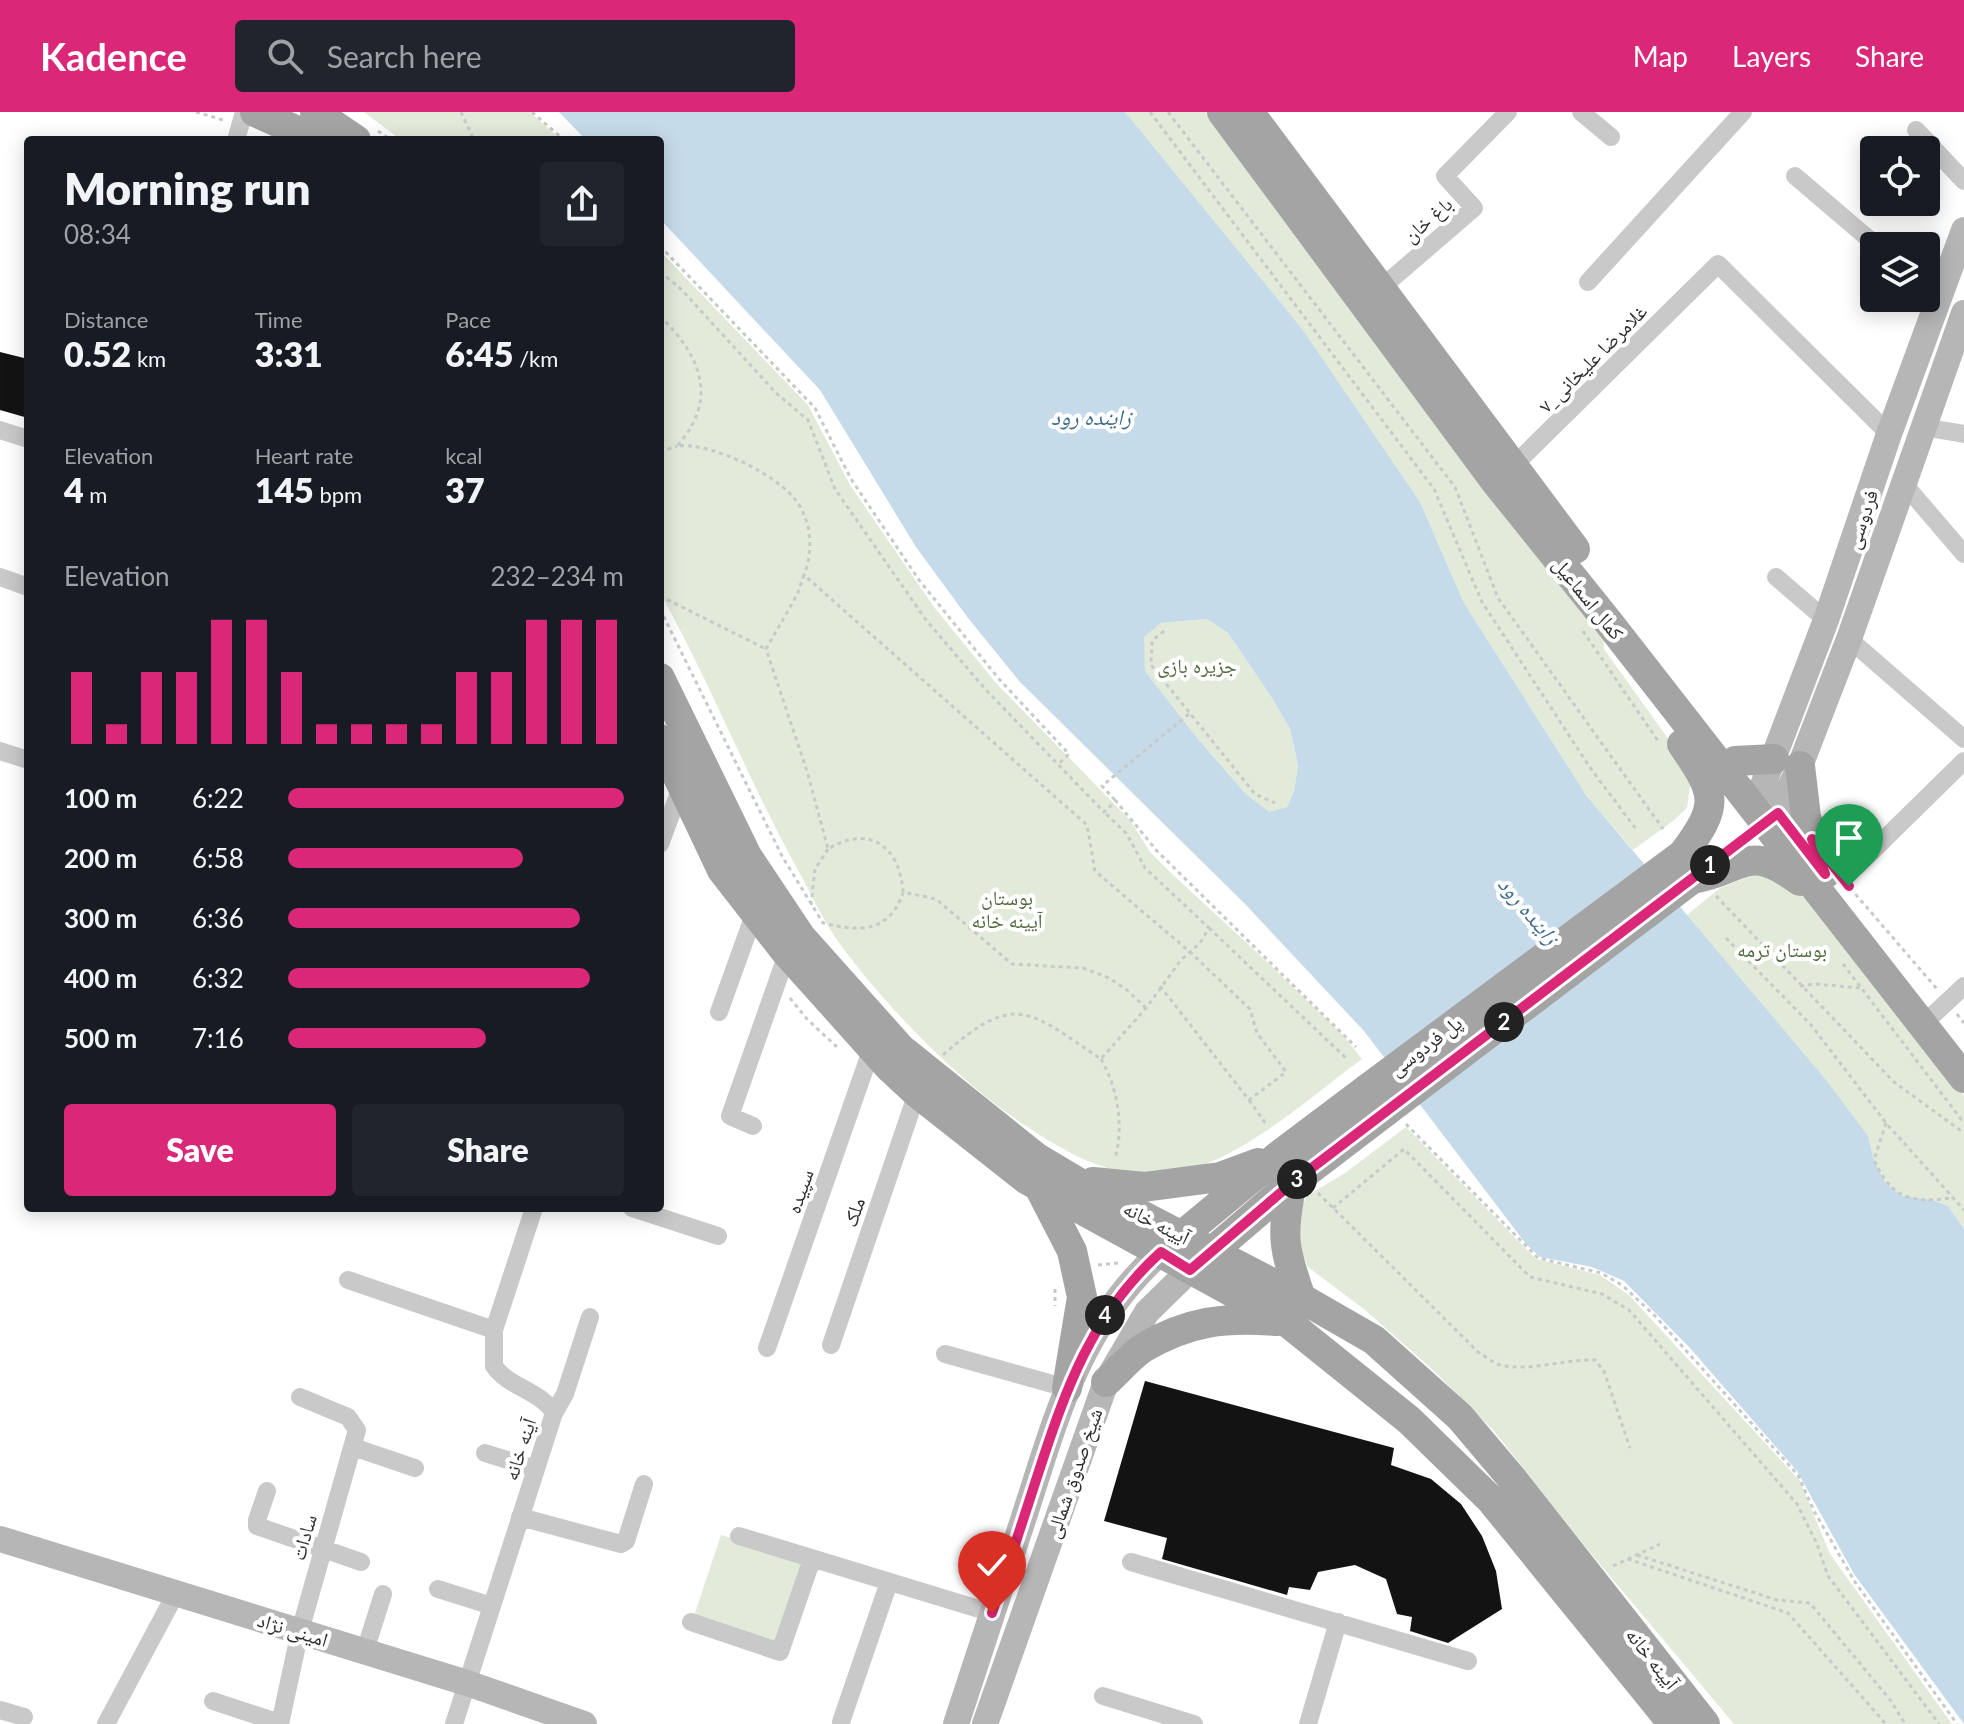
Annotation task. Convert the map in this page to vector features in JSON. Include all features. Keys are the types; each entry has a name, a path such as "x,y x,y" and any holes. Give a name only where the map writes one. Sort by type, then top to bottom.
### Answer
{"main road":[{"path":"255,112 309,136"},
{"path":"315,112 350,136"},
{"name":"کمال اسماعیل","path":"1222,112 1373,295"},
{"name":"کمال اسماعیل","path":"1249,112 1373,295 1609,623 1763,808 1940,1008 1964,1054"},
{"name":"فردوسی","path":"1940,276 1964,230"},
{"name":"فردوسی","path":"1787,762 1826,620 1889,434 1926,312"},
{"name":"فردوسی","path":"1763,808 1849,639 1964,313"},
{"path":"1889,434 1919,438"},
{"name":"کمال اسماعیل","path":"1504,474 1735,761 1763,808"},
{"path":"1609,623 1610,648 1683,745 1708,786 1710,812 1696,876 1712,875 1743,860 1764,860 1830,884"},
{"name":"آیینه خانه","path":"664,686 747,856 801,937 901,1049 1037,1158 1201,1261 1294,1310 1374,1340 1460,1417 1705,1724"},
{"name":"آیینه خانه","path":"664,747 722,870 787,954 917,1093 1039,1187 1172,1243"},
{"path":"1735,761 1787,762 1830,884"},
{"name":"پل فردوسی","path":"1201,1261 1296,1177 1696,876 1763,808"},
{"name":"کمال اسماعیل","path":"1830,884 1964,1078"},
{"path":"1074,1180 1144,1187 1220,1177 1296,1177 1284,1223 1294,1310 1187,1327 1141,1349 1106,1382"},
{"name":"پل فردوسی","path":"1172,1243 1296,1177"},
{"path":"1039,1187 1072,1251 1082,1297 1067,1388"},
{"name":"شیخ صدوق شمالی","path":"956,1724 1067,1388 1104,1316 1124,1289 1172,1243"},
{"name":"شیخ صدوق شمالی","path":"985,1724 1106,1382 1147,1312 1201,1261"},
{"name":"آیینه خانه","path":"1294,1310 1491,1500 1673,1724"},
{"path":"1421,1432 1427,1412 1445,1403"},
{"name":"امینی نژاد","path":"0,1539 467,1683 554,1719 584,1724"}],"street":[{"path":"237,136 244,112"},
{"path":"1581,112 1611,137"},
{"path":"1588,282 1743,112"},
{"name":"باغ خان","path":"1373,295 1474,208 1445,176 1495,116"},
{"path":"1916,130 1964,181"},
{"path":"1795,176 1861,232"},
{"name":"۷_غلامرضا علیخانی","path":"1504,474 1718,264 1889,434"},
{"path":"0,430 24,438"},
{"path":"1919,438 1964,434"},
{"path":"1904,484 1964,554"},
{"path":"0,577 24,586"},
{"path":"1776,577 1826,620"},
{"path":"1849,639 1964,739"},
{"path":"0,751 24,759"},
{"path":"1857,866 1964,761"},
{"path":"664,829 682,785"},
{"path":"719,1012 755,912"},
{"path":"753,1126 730,1116 787,954"},
{"path":"1940,1008 1964,986"},
{"name":"سپیده","path":"767,1348 872,1048"},
{"name":"ملک","path":"831,1345 917,1093"},
{"name":"آینه خانه","path":"454,1724 554,1413 543,1399 499,1374 494,1366 494,1330 533,1212"},
{"path":"644,1212 718,1236"},
{"path":"348,1280 494,1330"},
{"path":"554,1413 565,1394 590,1317"},
{"path":"945,1354 1067,1388"},
{"path":"300,1397 348,1417 357,1430 353,1447 415,1468"},
{"name":"سادات","path":"280,1724 300,1631 353,1447"},
{"path":"485,1453 536,1469"},
{"path":"520,1517 621,1544 626,1541 644,1484"},
{"path":"267,1491 257,1526 361,1562"},
{"path":"739,1536 992,1613"},
{"path":"691,1622 780,1652 812,1559"},
{"path":"1131,1562 1468,1661"},
{"path":"841,1722 889,1582"},
{"path":"438,1589 492,1606"},
{"path":"106,1724 176,1593"},
{"path":"365,1651 383,1594"},
{"path":"1308,1724 1338,1622"},
{"path":"1103,1696 1194,1724"},
{"path":"213,1701 280,1724"},
{"path":"0,1710 24,1717"}],"path":[{"path":"461,112 472,136"},
{"path":"532,112 559,136"},
{"path":"1150,112 1434,489 1482,602 1591,769 1636,829"},
{"path":"1168,112 1455,487 1498,598 1663,829"},
{"path":"664,250 815,408 851,479 919,580 999,679 1069,754 1057,765"},
{"path":"664,275 681,289 776,393 808,420 835,489 926,620 986,690 1127,834 1145,868 1346,1058"},
{"path":"664,321 691,354 703,388 700,408 691,430 677,446"},
{"path":"664,451 690,445 715,450 744,462 797,501 810,529 810,559 797,595 766,649"},
{"path":"804,575 1087,825 1095,871 1190,952 1250,1009 1257,1033 1286,1072 1249,1100"},
{"path":"664,598 766,649 807,771 828,849"},
{"path":"664,617 782,856 829,934"},
{"path":"1164,631 1152,641 1151,665 1255,794 1275,803"},
{"path":"1189,714 1102,786 1157,851 1356,1047"},
{"path":"1104,812 1116,801"},
{"path":"811,906 815,869 828,849 852,839 868,838 885,846 895,858 902,874 903,892 891,916 876,925 849,929 823,923"},
{"path":"1696,876 1894,1082 1964,1133"},
{"path":"1830,884 1940,1008 1964,1023"},
{"path":"903,892 936,899 1012,964 1083,968 1109,978 1146,1008"},
{"path":"1101,1059 1146,1008 1160,986 1200,943 1209,928"},
{"path":"1726,938 1811,1025 1886,1123 1963,1208"},
{"path":"1835,953 1964,1123"},
{"path":"1800,986 1815,984 1861,988"},
{"path":"1160,986 1266,1124"},
{"path":"939,1060 970,1031 988,1020 1011,1013 1042,1020 1101,1059 1110,1074 1119,1127 1114,1163"},
{"path":"1385,1108 1538,1258 1601,1273 1622,1285 1655,1316 1798,1475 1814,1511 1855,1582 1957,1724"},
{"path":"1886,1123 1874,1160 1885,1182 1902,1196 1933,1200 1954,1198"},
{"path":"1333,1208 1404,1149 1530,1277 1602,1294 1629,1310 1797,1504 1828,1576 1939,1724"},
{"path":"1296,1177 1333,1208 1478,1352 1499,1364 1516,1367 1579,1359 1595,1360 1604,1371 1630,1448"},
{"path":"1602,1572 1660,1544"},
{"path":"1637,1555 1777,1600 1810,1603 1891,1701 1905,1724"},
{"path":"1628,1559 1788,1613 1886,1724"}],"green space":[{"path":"364,112 530,112 557,136 396,136"},
{"path":"1125,112 1213,112 1603,623 1604,649 1692,772 1687,808 1673,821 1633,850 1586,795 1464,603 1420,502"},
{"name":"بوستان آیینه خانه","path":"664,255 808,405 850,485 934,607 996,683 1130,820 1150,852 1343,1035 1362,1059 1254,1139 1231,1153 1184,1171 1141,1174 1120,1171 1100,1166 1062,1148 1000,1108 950,1066 880,994 840,944 767,810 664,601"},
{"name":"جزیره بازی","path":"1207,619 1228,633 1290,729 1298,765 1294,791 1287,807 1269,813 1245,793 1145,671 1143,637 1161,623"},
{"name":"بوستان ترمه","path":"1759,872 1809,900 1964,1096 1964,1229 1948,1206 1933,1200 1902,1196 1885,1182 1874,1160 1868,1136 1687,915 1720,888"},
{"path":"1406,1127 1536,1259 1600,1275 1629,1295 1800,1481 1830,1554 1952,1724 1734,1724 1583,1544 1494,1431 1433,1370 1365,1310 1308,1267 1297,1239 1296,1218 1307,1196 1345,1173"},
{"path":"721,1535 807,1562 779,1644 694,1616"}],"water":[{"name":"زاینده رود","path":"559,112 1125,112 1302,329 1420,502 1464,603 1586,795 1826,1080 1868,1136 1874,1160 1885,1182 1902,1196 1933,1200 1948,1206 1964,1229 1964,1724 1854,1574 1797,1471 1689,1347 1624,1281 1592,1267 1540,1257 1526,1244 1364,1031 1245,904 1020,682 916,547 820,390 664,223 664,136 582,136","holes":["1207,619 1228,633 1290,729 1298,765 1294,791 1287,807 1269,812 1245,793 1145,671 1144,637 1161,623"]}],"building":[{"path":"0,352 24,358 24,417 0,410"},
{"path":"1145,1381 1394,1448 1391,1465 1431,1479 1461,1504 1482,1536 1496,1571 1502,1609 1448,1643 1410,1631 1412,1617 1397,1614 1386,1579 1355,1565 1318,1572 1310,1590 1289,1587 1287,1595 1162,1559 1167,1538 1104,1521"}],"route":[{"path":"992,1613 1067,1388 1104,1316 1124,1289 1161,1252 1190,1270 1292,1183 1778,813 1825,874 1812,839 1849,886"}]}
